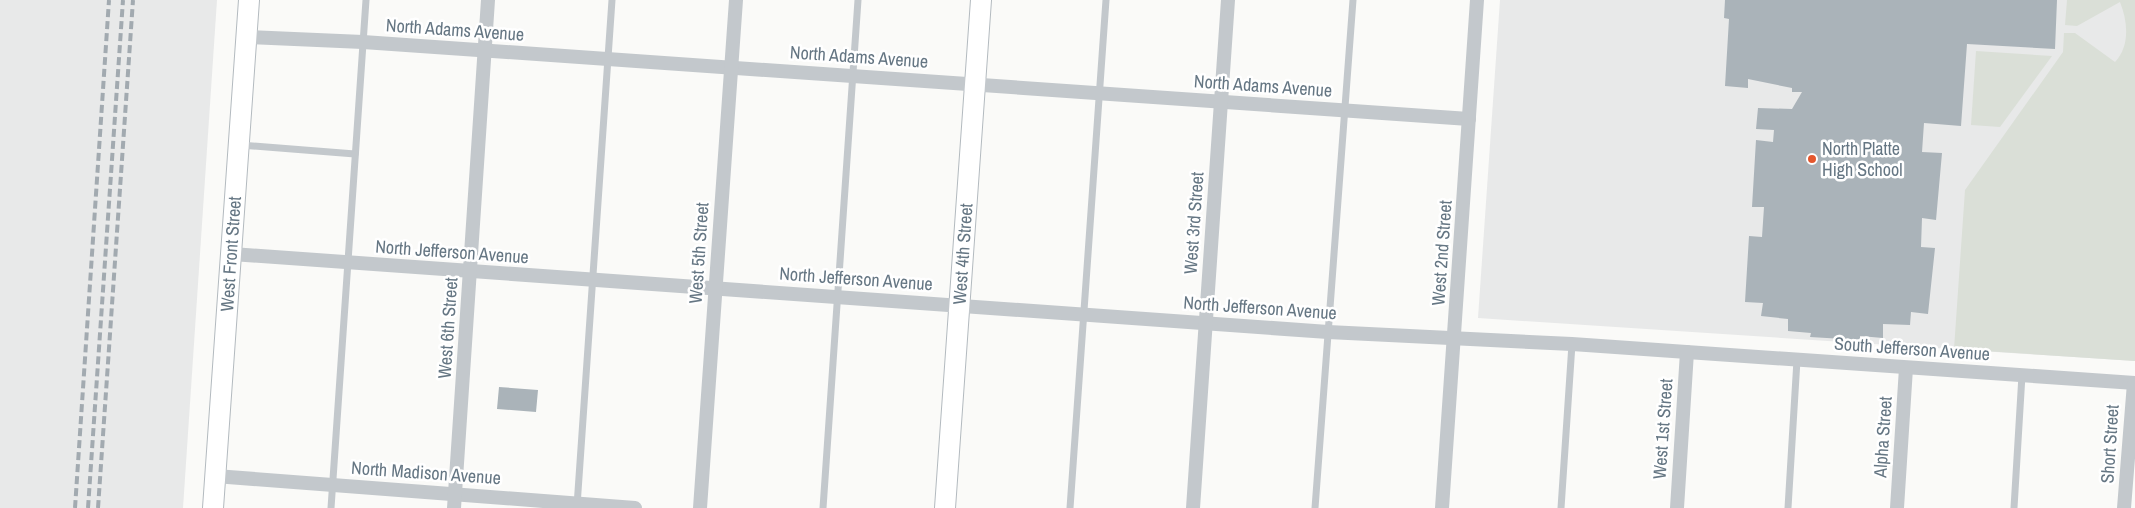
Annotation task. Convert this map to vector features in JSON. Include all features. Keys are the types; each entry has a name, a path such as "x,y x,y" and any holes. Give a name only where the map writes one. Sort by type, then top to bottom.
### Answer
{"street":[{"name":"West Front Street","path":"213,508 249,0"},
{"name":"West 6th Street","path":"455,501 488,0"},
{"name":"West 5th Street","path":"700,508 736,0"},
{"name":"West 4th Street","path":"946,508 981,0"},
{"name":"West 3rd Street","path":"1193,508 1228,0"},
{"name":"West 2nd Street","path":"1442,508 1477,0"},
{"name":"North Adams Avenue","path":"246,36 485,50 1470,119"},
{"name":"North Jefferson Avenue","path":"232,254 1328,332 1572,344 1687,352"},
{"name":"South Jefferson Avenue","path":"1687,352 2134,383"},
{"name":"West 1st Street","path":"1677,508 1687,352"},
{"name":"Alpha Street","path":"1897,508 1906,368"},
{"name":"Short Street","path":"2124,508 2134,383"},
{"name":"North Madison Avenue","path":"215,476 332,485 455,501 635,508"}],"lane":[{"path":"331,508 366,0"},
{"path":"577,506 612,0"},
{"path":"823,508 858,0"},
{"path":"1070,508 1106,0"},
{"path":"1315,508 1353,0"},
{"path":"239,145 355,154"},
{"path":"1561,508 1572,344"},
{"path":"1788,508 1797,360"},
{"path":"2014,508 2022,375"}],"shaded area":[{"path":"0,0 217,0 183,508 0,508"},
{"name":"North Platte High School","path":"1500,0 2135,0 2135,361 1478,318"},
{"path":"2067,0 2135,0 2135,361 1954,349 1965,190 2063,52 2064,33 2075,33 2115,62 2123,49 2126,26 2120,2 2077,26 2065,25"},
{"path":"1976,51 2052,56 2000,127 1971,125"}],"building":[{"path":"1725,0 2057,0 2055,49 1967,44 1961,126 1924,123 1922,152 1942,153 1936,220 1922,218 1921,247 1935,248 1928,314 1911,312 1910,325 1883,324 1883,338 1860,336 1860,340 1810,337 1811,333 1788,331 1788,319 1761,316 1763,303 1745,302 1749,236 1762,237 1764,207 1752,207 1756,140 1773,142 1774,130 1756,129 1758,108 1792,109 1802,92 1792,92 1792,88 1748,79 1748,88 1725,86 1729,19 1724,18"},
{"path":"499,387 538,390 536,412 497,409"}],"railway":[{"path":"75,508 109,0"},
{"path":"88,508 123,0"},
{"path":"98,508 133,0"}],"place":[{"name":"North Platte High School","path":"1812,159"}]}
